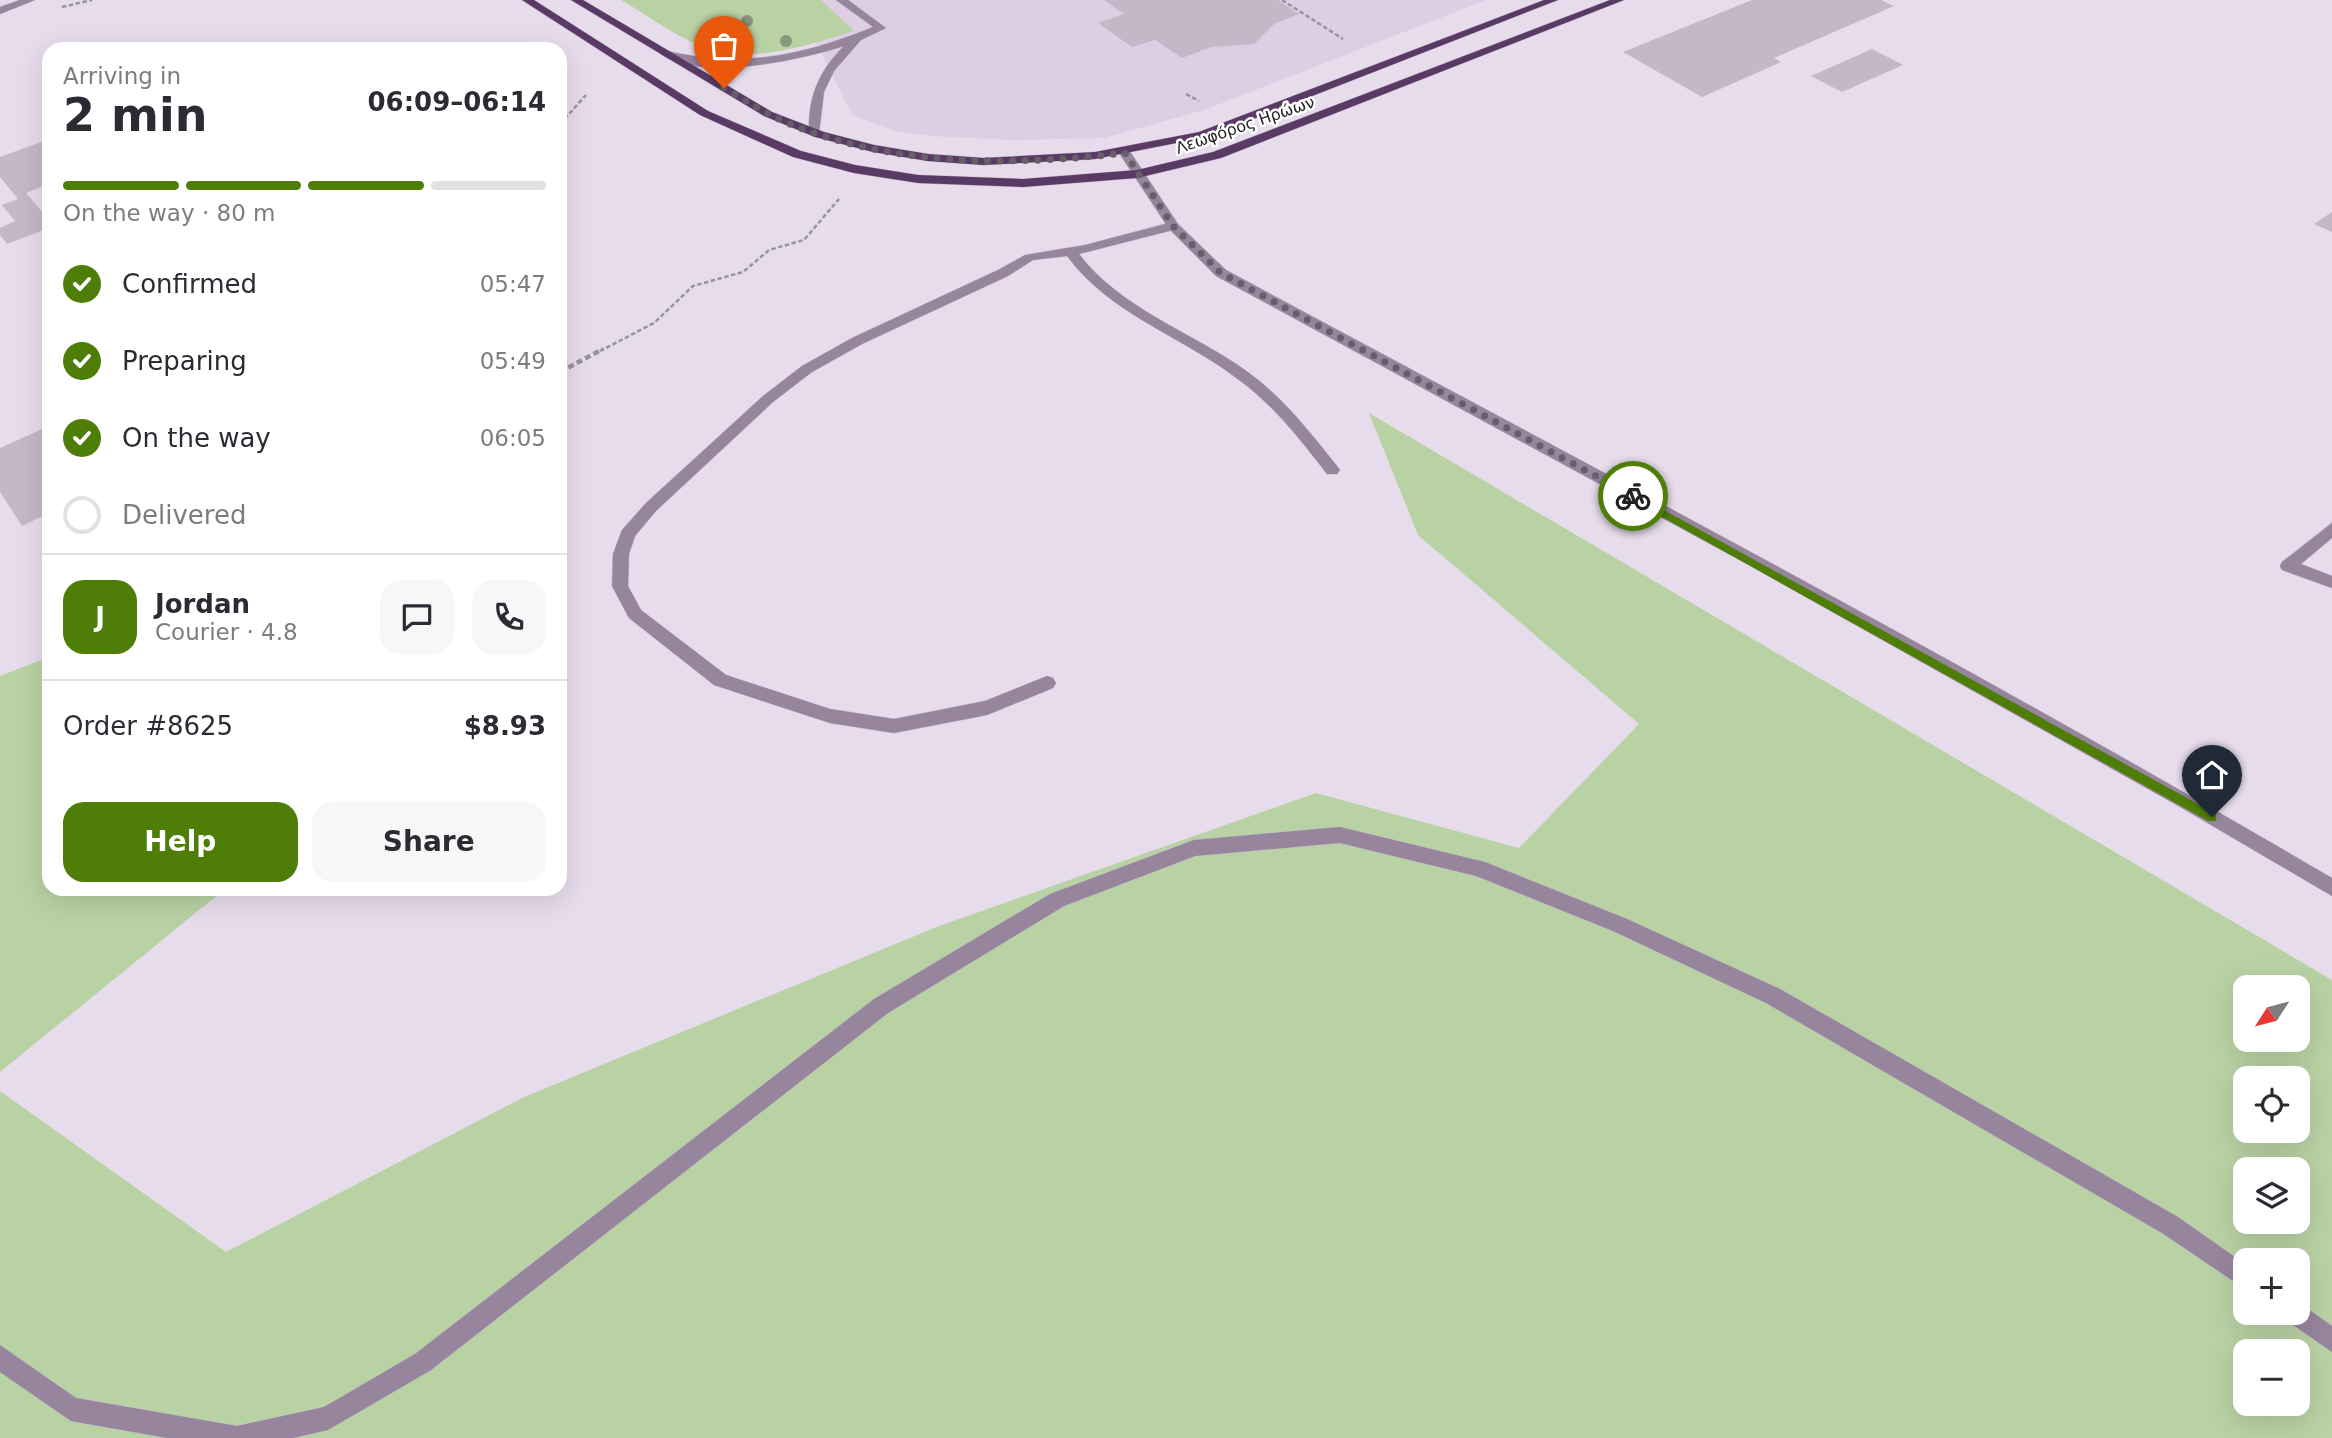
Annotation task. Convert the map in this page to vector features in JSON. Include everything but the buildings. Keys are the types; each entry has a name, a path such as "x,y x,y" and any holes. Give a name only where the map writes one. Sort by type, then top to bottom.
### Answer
{"main road":[{"name":"Λεωφόρος Ηρώων","path":"527,0 704,113 797,154 854,169 918,179 1023,183 1137,174 1229,150 1619,0"},
{"name":"Λεωφόρος Ηρώων","path":"576,0 768,114 815,132 893,151 987,161 1049,160 1125,153 1203,135 1552,0"}],"street":[{"path":"0,11 30,0"},
{"path":"659,51 684,61 725,64 793,55 859,38 881,28 841,0"},
{"path":"815,132 814,106 820,85 844,51 859,38"},
{"path":"1125,153 1173,226 1221,273 1753,560 2188,803 2332,888"},
{"path":"1047,683 987,708 894,726 830,716 720,680 635,614 620,586 621,565 628,534 651,507 768,399 807,369 857,341 1003,273 1018,260 1036,253 1071,252 1173,226"},
{"path":"1071,252 1083,272 1107,293 1240,373 1282,407 1332,470"},
{"path":"2332,529 2288,566 2332,582"},
{"path":"0,1357 71,1409 237,1438 328,1419 423,1362 881,1006 1057,900 1194,848 1340,835 1478,868 1620,925 1773,996 2170,1225 2233,1270"},
{"path":"2310,1324 2332,1340"}],"path":[{"path":"1282,0 1343,39"},
{"path":"567,116 586,95"},
{"path":"567,368 654,323 693,286 743,272 769,250 804,240 844,193"}],"shaded area":[{"path":"730,0 1486,0 1204,110 1104,138 1014,140 930,136 895,131 852,115 816,42"}],"green space":[{"path":"621,0 821,0 854,31 778,51 758,54 719,52 680,36"},
{"path":"1369,413 2332,980 2332,1438 0,1438 0,1091 226,1252 524,1097 939,926 1316,793 1519,848 1639,724 1418,535"},
{"path":"42,660 42,896 216,896 0,1072 0,676"}],"way so far":[{"path":"724,88 791,124 839,140 920,155 987,161 1028,161 1125,153 1173,226 1221,273 1633,496"}],"route":[{"path":"1633,496 1753,560 2212,817"}]}
